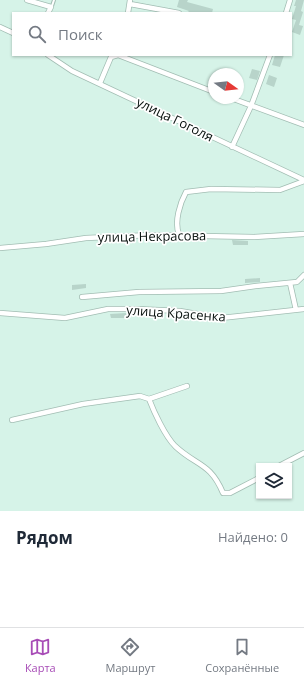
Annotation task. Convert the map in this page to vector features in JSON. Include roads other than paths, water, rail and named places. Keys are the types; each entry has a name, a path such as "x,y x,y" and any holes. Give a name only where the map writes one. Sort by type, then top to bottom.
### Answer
{"street":[{"path":"27,0 51,7 48,12"},
{"path":"286,12 290,0"},
{"path":"128,12 130,2 175,12"},
{"path":"0,27 12,33"},
{"name":"улица Гоголя","path":"50,56 72,71 304,180"},
{"path":"100,83 111,56"},
{"path":"121,56 208,90"},
{"path":"232,147 251,106 270,56"},
{"path":"244,103 304,125"},
{"path":"179,234 176,227 182,199 186,192 212,189 280,190 304,180"},
{"name":"улица Некрасова","path":"0,248 86,238 179,234 254,237 304,234"},
{"name":"улица Красенка","path":"82,297 138,292 221,291 297,282 304,275"},
{"path":"290,283 296,310"},
{"name":"улица Красенка","path":"0,313 65,318 108,309 138,308 180,311 221,318 304,309"},
{"path":"12,420 83,404 140,396 149,399 187,386"},
{"path":"149,399 154,411 174,445 210,471 217,479 223,493 230,493 256,480"},
{"path":"285,463 304,453"}],"lane":[{"path":"51,7 54,0"}]}
